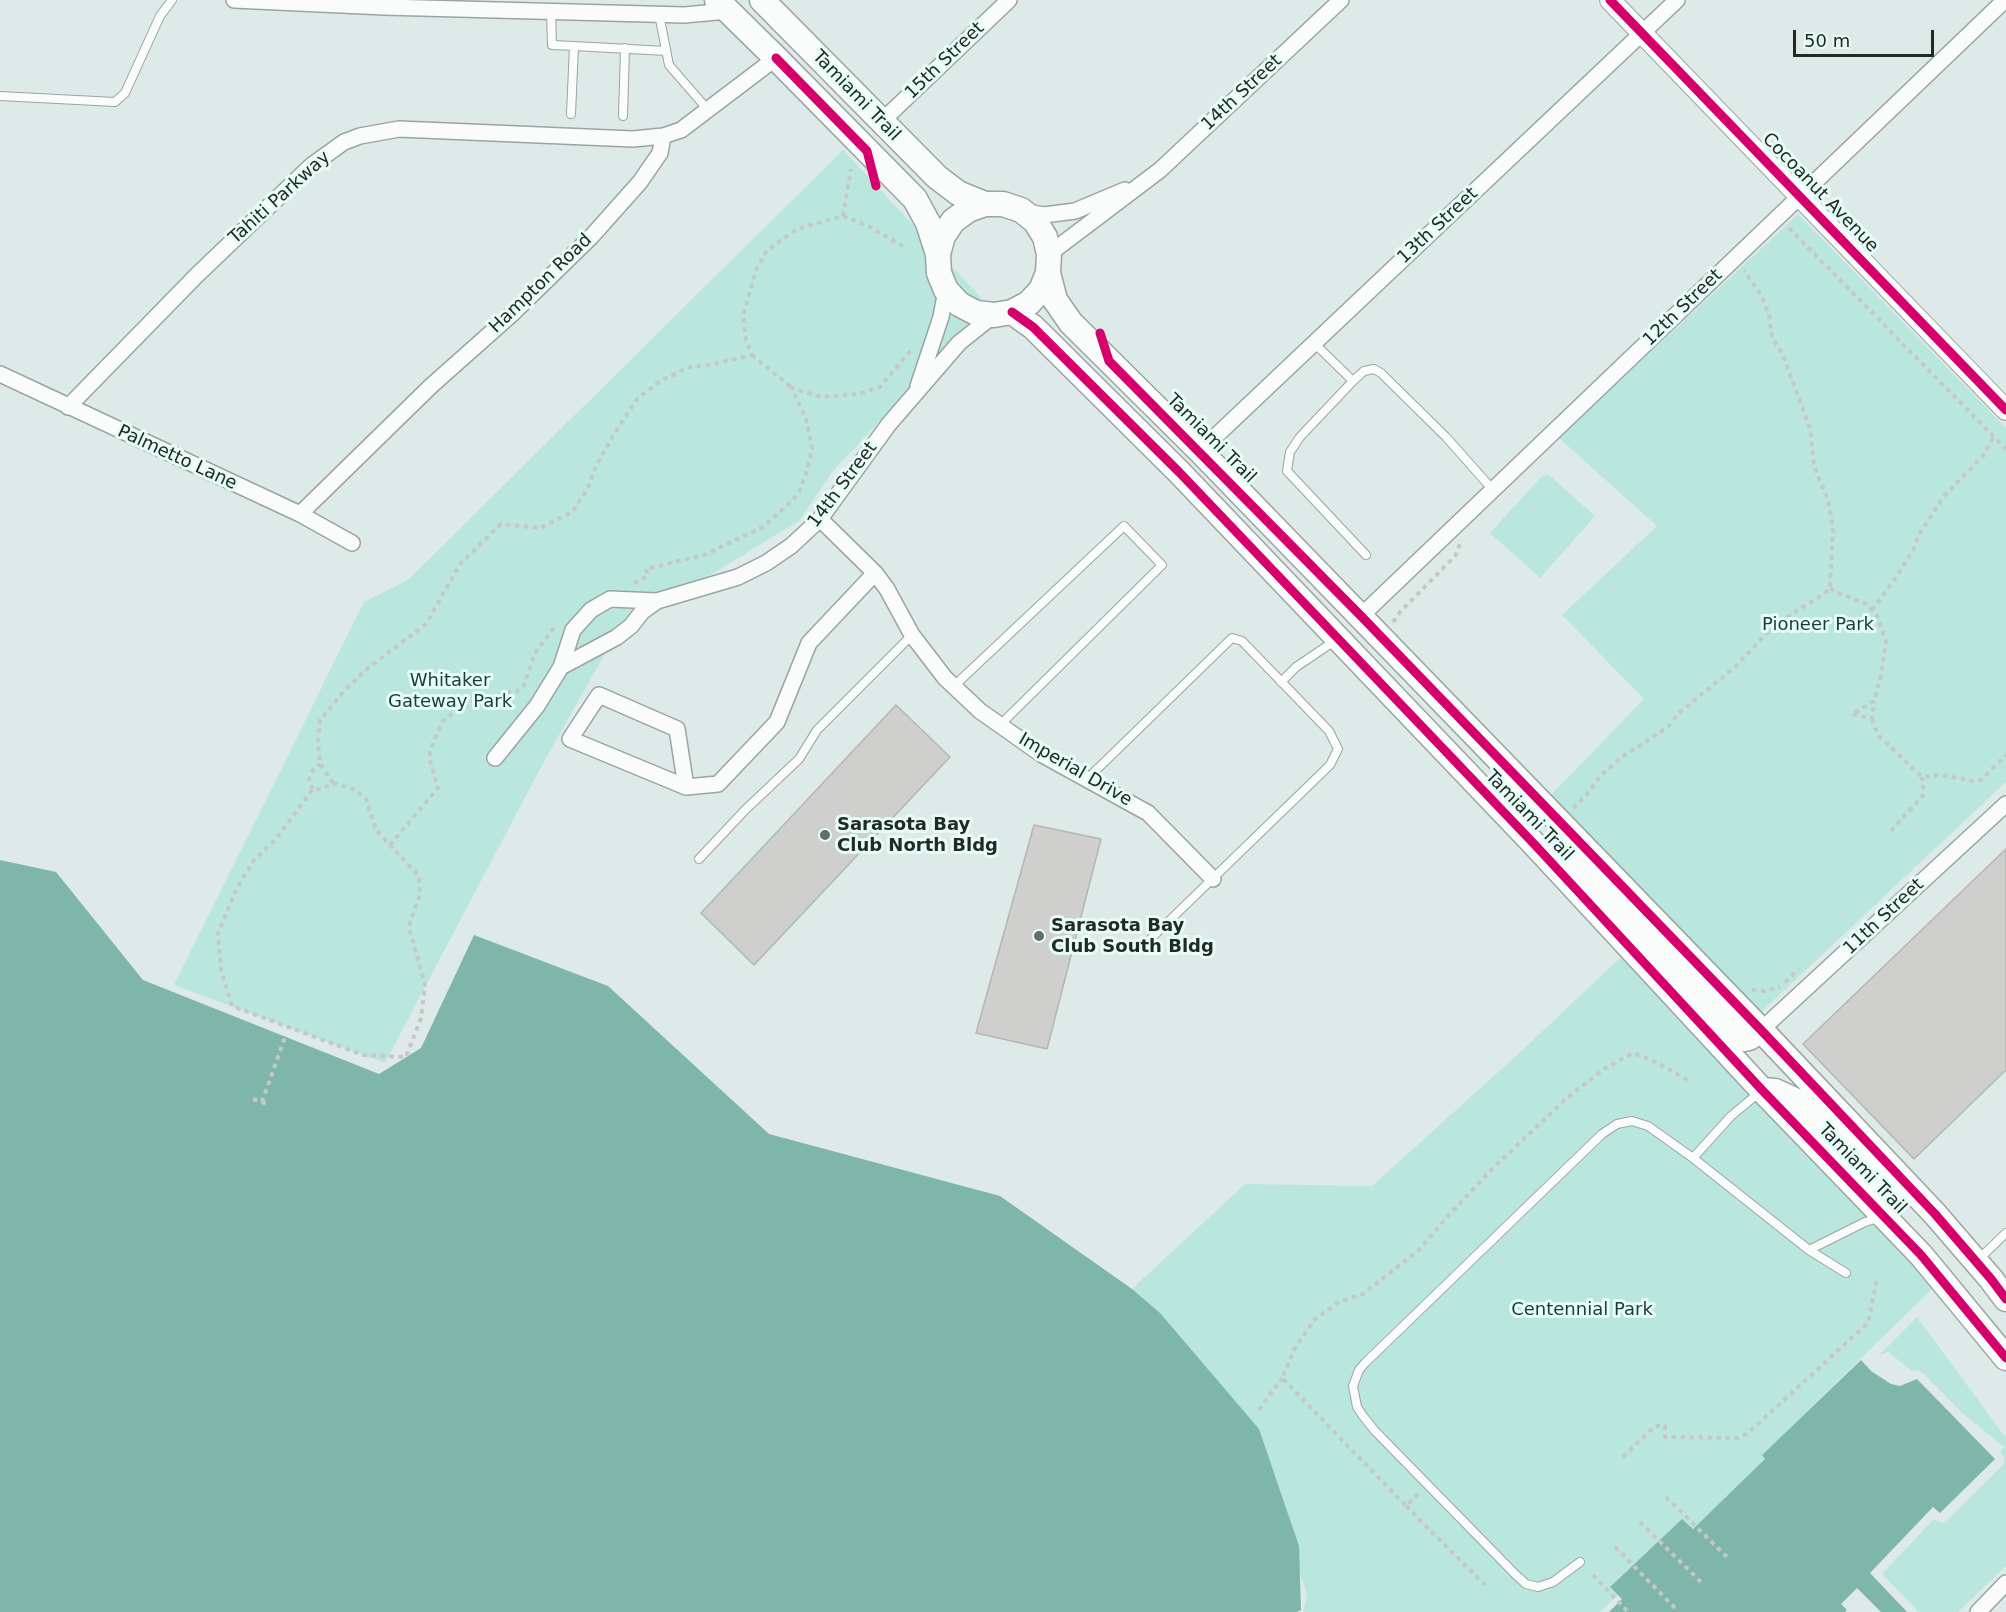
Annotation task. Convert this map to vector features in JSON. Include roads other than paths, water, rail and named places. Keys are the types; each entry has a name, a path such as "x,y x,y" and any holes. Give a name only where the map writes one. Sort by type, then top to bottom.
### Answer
{"main road":[{"name":"Tamiami Trail","path":"762,0 937,177 958,193 985,204 1003,204 1021,210 1035,221 1045,237 1055,300 1071,323 1200,451 1761,1030 1956,1237 2006,1299"},
{"name":"Tamiami Trail","path":"722,5 915,199 928,223 938,254 939,273 946,290 959,304 975,313 1003,314 1033,327 1163,456 1536,846 1762,1090 1885,1216 1939,1275 2006,1358"},
{"path":"776,58 795,56 806,62 859,117 873,124 881,122"},
{"path":"938,254 943,236 953,221 968,210 985,204"},
{"path":"1003,314 1029,303 1041,290 1049,263"},
{"path":"1536,846 1587,876 1738,1036 1744,1039 1749,1038 1761,1030"},
{"path":"1762,1090 1775,1091 1803,1104 1894,1193 1956,1237"}],"street":[{"path":"234,0 684,15 722,5"},
{"name":"15th Street","path":"881,122 1009,0"},
{"name":"14th Street","path":"1049,263 1141,183 1160,170 1341,0"},
{"name":"Cocoanut Avenue","path":"1610,0 2006,410"},
{"name":"13th Street","path":"1200,451 1677,0"},
{"name":"12th Street","path":"1360,616 2005,2"},
{"path":"663,136 681,130 776,58"},
{"name":"Tahiti Parkway","path":"68,407 197,275 303,173 327,152 344,142 368,134 399,129 633,139 663,136"},
{"name":"Hampton Road","path":"300,514 431,386 512,314 591,237 640,182 660,153 663,136"},
{"name":"14th Street","path":"1021,210 1044,215 1074,211 1141,183"},
{"name":"14th Street","path":"916,392 941,317 946,290"},
{"name":"14th Street","path":"561,667 617,637 631,626 642,612 657,601 738,577 791,546 820,519 889,424 959,343 1003,314"},
{"name":"Palmetto Lane","path":"0,374 300,514 352,543"},
{"name":"Imperial Drive","path":"820,519 875,573 887,589 912,635 945,678 980,711 1041,754 1149,813 1213,879"},
{"path":"686,787 676,729 599,695 570,739 686,787 718,784 777,722 809,643 875,573"},
{"name":"14th Street","path":"495,758 529,719 561,667 573,630 591,610 603,602 618,598 657,601"},
{"name":"11th Street","path":"1761,1030 2006,804"},
{"path":"1978,1612 2006,1584"}],"lane":[{"path":"0,96 114,102 125,93 160,16 172,0"},
{"path":"550,11 552,45 666,51"},
{"path":"659,14 669,65 708,110"},
{"path":"571,114 574,46"},
{"path":"623,116 625,48"},
{"path":"1314,343 1353,381"},
{"path":"1366,555 1287,471 1290,452 1300,437 1364,371 1374,369 1381,373 1446,437 1492,490"},
{"path":"954,686 1124,526 1162,565 1000,725"},
{"path":"699,859 745,810 799,759 818,730 912,635"},
{"path":"1087,779 1232,638 1242,641 1329,731 1338,749 1330,765 1139,950"},
{"path":"1281,682 1296,668 1337,639"},
{"path":"1693,1158 1731,1116 1762,1090"},
{"path":"1580,1562 1553,1582 1538,1587 1526,1584 1376,1431 1357,1407 1353,1386 1359,1370 1602,1134 1617,1124 1632,1121 1648,1126 1693,1158 1809,1250 1846,1273"},
{"path":"1809,1250 1865,1222 1885,1216"},
{"path":"1977,1261 2006,1233"}],"place":[{"name":"Sarasota Bay Club North Bldg","path":"825,835"},
{"name":"Sarasota Bay Club South Bldg","path":"1039,936"}],"park label":[{"name":"Pioneer Park","path":"1818,625"},
{"name":"Whitaker Gateway Park","path":"450,691"},
{"name":"Centennial Park","path":"1582,1310"}]}
